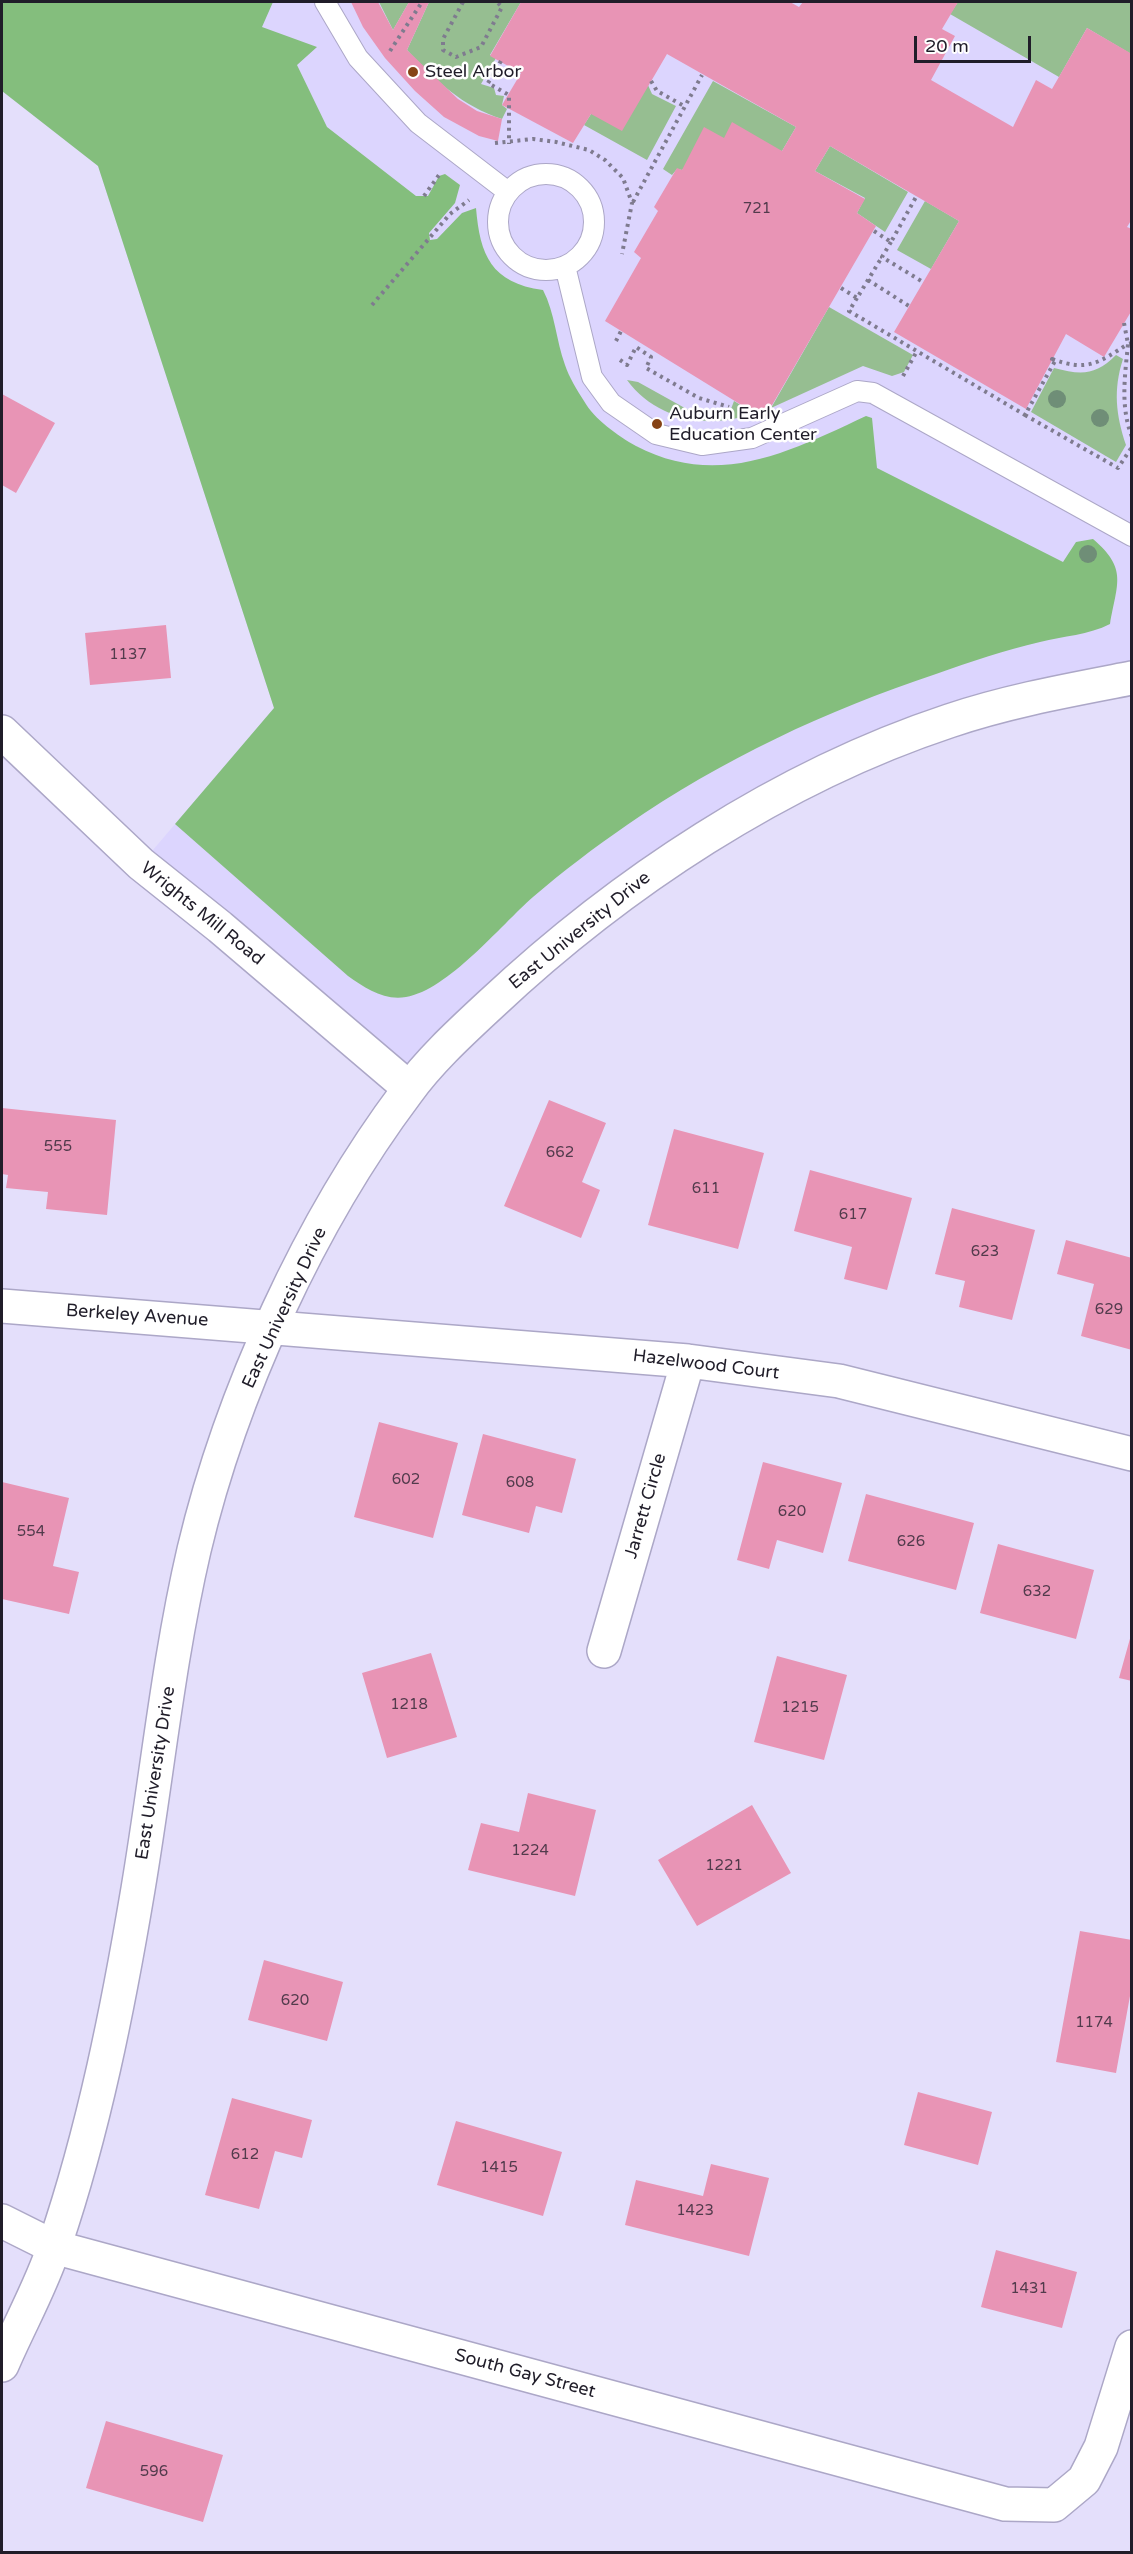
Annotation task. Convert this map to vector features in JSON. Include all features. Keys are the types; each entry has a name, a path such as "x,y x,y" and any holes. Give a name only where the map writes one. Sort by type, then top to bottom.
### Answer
{"street":[{"name":"East University Drive","path":"2,2365 54,2247 88,2129 116,2010 138,1889 159,1734 194,1551 227,1433 272,1327 334,1205 409,1089 473,1021 529,968 651,874 718,831 785,793 853,760 940,724 1047,694 1131,678"},
{"name":"Wrights Mill Road","path":"2,732 141,864 220,927 409,1089"},
{"name":"Berkeley Avenue","path":"2,1306 272,1327"},
{"name":"Hazelwood Court","path":"272,1327 688,1361 839,1381 1131,1454"},
{"name":"Jarrett Circle","path":"604,1651 688,1361"},
{"name":"South Gay Street","path":"2,2221 54,2247 1005,2504 1054,2505 1084,2480 1101,2448 1131,2347"}],"lane":[{"path":"325,2 358,58 418,123 508,192"},
{"path":"550,174 566,178 579,187 588,199 593,214 594,230 589,245 579,257 565,266 550,270 534,268 520,262 508,251 501,237 498,222 501,206 508,192 520,182 535,175 550,174"},
{"path":"565,266 592,377 612,403 656,434 702,445 752,438 857,391 873,393 1131,537"}],"path":[{"path":"463,2 443,39 443,50 456,57 482,47 502,7 497,2"},
{"path":"501,61 488,83 509,95 509,144"},
{"path":"622,254 632,203 702,75"},
{"path":"651,81 657,91 684,106"},
{"path":"490,142 509,144 533,139 589,150 605,160 623,178 632,203"},
{"path":"916,197 849,311 1118,468 1131,447"},
{"path":"372,305 450,214 471,198"},
{"path":"874,231 891,242"},
{"path":"882,257 923,282"},
{"path":"868,280 909,306"},
{"path":"841,288 857,298"},
{"path":"1124,323 1130,344 1124,391 1125,419 1131,437"},
{"path":"614,346 621,331"},
{"path":"1025,415 1055,361 1052,359 1073,366 1095,364 1130,344"},
{"path":"620,373 636,347 651,357 646,368 699,398 729,407"},
{"path":"897,378 905,375 917,351"},
{"path":"619,359 627,365"}],"shaded area":[{"name":"Auburn Early Education Center","path":"2,2 1131,2 1131,683 853,760 718,831 420,1076 141,864 274,708 98,166 2,91"}],"green space":[{"path":"2,2 273,2 262,27 317,47 297,65 327,127 416,196 428,196 439,176 445,174 460,185 455,203 429,233 430,240 437,239 462,213 476,208 481,240 491,264 511,281 543,290 571,379 588,408 614,432 636,446 666,459 696,465 725,465 753,461 781,453 866,416 872,418 877,468 1063,562 1076,542 1093,539 1116,568 1117,587 1110,624 1093,631 1001,652 895,688 815,720 737,758 663,801 567,869 533,897 473,955 439,982 422,992 398,998 368,989 348,976 175,824 274,708 98,166 2,91"},
{"path":"379,2 409,2 393,30"},
{"path":"429,2 521,2 490,55 496,58 481,84 494,88 496,95 504,96 502,105 507,109 502,119 462,100 428,72 407,50"},
{"path":"958,2 1131,2 1131,54 1087,28 1059,77 950,14"},
{"path":"713,81 796,127 782,151 724,138 682,170 677,169 672,175 663,169"},
{"path":"648,85 652,94 676,106 647,160 584,125 591,114"},
{"path":"830,146 908,192 885,232 857,213 865,198 815,171"},
{"path":"925,201 959,221 931,269 897,250"},
{"path":"829,307 913,355 904,372 892,376 863,366 771,408"},
{"path":"1116,355 1123,359 1118,381 1117,402 1126,445 1116,462 1031,412 1054,368 1072,372 1087,372 1101,367"},
{"path":"627,380 638,382 701,417 731,409 734,401 754,413 720,421 685,418 668,413 653,404 639,394"}],"building":[{"name":"Steel Arbor","path":"351,2 378,2 393,30 409,2 429,2 407,50 458,99 477,111 502,119 498,141 479,136 444,117 415,91 385,58 363,27"},
{"name":"Auburn Early Education Center","path":"521,2 790,2 799,7 803,2 958,2 942,29 955,36 931,80 1013,127 1036,80 1052,89 1087,28 1132,54 1132,219 1127,227 1132,229 1132,310 1104,357 1066,334 1026,409 894,332 959,221 830,146 815,171 865,199 857,213 876,226 764,419 605,321 641,258 634,252 658,211 654,207 677,168 682,170 704,127 724,138 732,122 782,151 796,127 667,54 622,131 591,114 573,143 502,105 521,73 490,56"},
{"path":"2,394 55,423 16,493 2,485"},
{"path":"166,625 171,678 90,685 85,633"},
{"path":"549,1100 606,1123 582,1182 600,1190 581,1238 504,1206"},
{"path":"2,1108 116,1120 107,1215 46,1209 48,1192 6,1188 8,1175 2,1174"},
{"path":"674,1129 764,1153 738,1249 648,1225"},
{"path":"810,1170 912,1198 887,1290 844,1279 852,1247 794,1231"},
{"path":"952,1208 1035,1230 1012,1320 959,1307 965,1281 935,1274"},
{"path":"1066,1240 1132,1258 1132,1350 1081,1336 1094,1284 1057,1274"},
{"path":"379,1422 458,1443 433,1538 354,1517"},
{"path":"483,1434 576,1459 562,1513 536,1506 529,1533 462,1515"},
{"path":"763,1462 842,1483 823,1553 777,1540 769,1569 737,1560"},
{"path":"2,1482 69,1498 53,1566 79,1572 69,1614 2,1599"},
{"path":"866,1494 974,1523 956,1590 848,1561"},
{"path":"998,1544 1094,1570 1076,1639 980,1613"},
{"path":"1132,1635 1132,1681 1119,1678"},
{"path":"431,1653 457,1737 387,1758 362,1673"},
{"path":"777,1656 847,1675 824,1760 754,1742"},
{"path":"528,1793 596,1810 575,1896 468,1870 481,1823 519,1832"},
{"path":"752,1805 791,1873 697,1926 658,1860"},
{"path":"1080,1931 1132,1940 1132,1985 1116,2073 1056,2062"},
{"path":"264,1960 343,1982 327,2041 248,2020"},
{"path":"918,2092 992,2112 978,2165 904,2145"},
{"path":"232,2098 312,2120 302,2158 275,2151 259,2209 205,2195"},
{"path":"456,2121 562,2152 543,2216 437,2185"},
{"path":"711,2164 769,2178 749,2256 625,2225 636,2180 703,2196"},
{"path":"996,2250 1077,2272 1062,2328 981,2307"},
{"path":"106,2421 223,2455 203,2522 86,2488"}],"place":[{"name":"Steel Arbor","path":"413,72"},
{"name":"Auburn Early Education Center","path":"657,424"}]}
